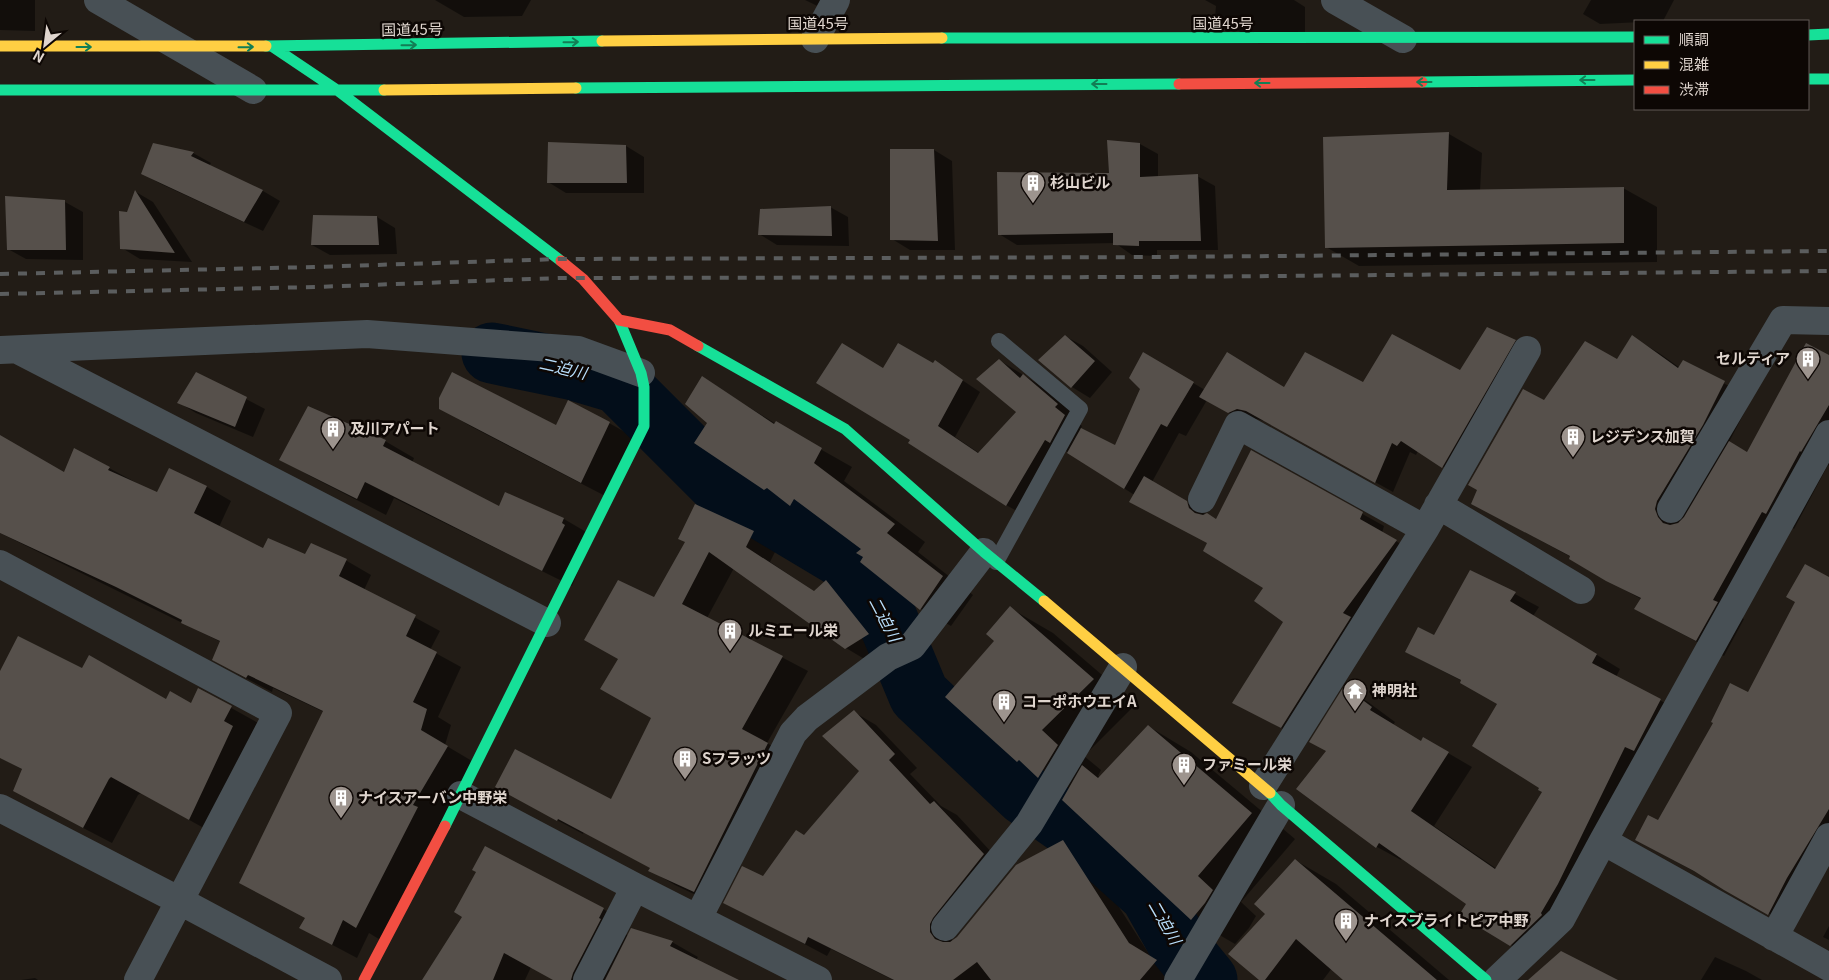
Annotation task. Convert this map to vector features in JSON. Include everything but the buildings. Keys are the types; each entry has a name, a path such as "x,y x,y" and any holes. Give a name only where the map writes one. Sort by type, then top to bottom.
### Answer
{"main road":[{"path":"1809,35 1829,34"},
{"name":"国道45号","path":"0,46 182,47 815,39 1403,39 1634,36"},
{"path":"273,46 337,90 583,280 619,320 643,380 644,426 548,624 364,980"},
{"path":"1809,79 1829,79"},
{"path":"0,90 337,90 1634,80"},
{"path":"619,320 670,330 845,429 990,557 1123,667 1486,980"}],"street":[{"path":"98,0 182,47 253,90"},
{"path":"815,39 836,0"},
{"path":"1335,0 1403,39"},
{"path":"1671,509 1783,320 1829,321"},
{"path":"8,350 366,334 578,350 643,380"},
{"path":"8,350 548,624"},
{"path":"1178,979 1272,796 1527,350"},
{"path":"1202,499 1238,425 1424,529"},
{"path":"1497,980 1561,919 1829,434"},
{"path":"1438,506 1581,590"},
{"path":"698,918 793,733 807,718 900,651 990,557"},
{"path":"0,564 278,713 138,980"},
{"path":"945,927 1028,824 1046,798 1123,667"},
{"path":"461,795 635,887 818,980"},
{"path":"0,808 328,980"},
{"path":"1774,937 1829,837"},
{"path":"1603,841 1829,967"},
{"path":"587,980 635,887"}],"lane":[{"path":"990,557 1080,409 999,341"}],"waterway":[{"name":"二迫川","path":"492,353 574,370 618,383 718,483 847,560 884,611 919,695 1025,795 1092,842 1150,894 1180,947 1207,980"}],"railway":[{"path":"0,274 559,259 1163,257 1829,251"},
{"path":"0,294 315,287 559,278 1163,277 1829,271"}],"traffic: fast":[{"path":"1809,35 1829,34"},
{"path":"942,38 1634,37"},
{"path":"266,46 602,41"},
{"path":"273,47 337,90 561,261"},
{"path":"1809,79 1829,79"},
{"path":"1422,82 1634,80"},
{"path":"576,88 1179,84"},
{"path":"0,90 384,90"},
{"path":"445,826 644,426 644,387 641,373 619,320"},
{"path":"698,346 845,429 984,552 1044,601"},
{"path":"1270,793 1281,805 1486,980"}],"traffic: slow":[{"path":"602,41 942,38"},
{"path":"0,46 266,46"},
{"path":"384,90 576,88"},
{"path":"1044,601 1270,793"}],"traffic: jam":[{"path":"1179,84 1422,82"},
{"path":"561,261 583,279 619,320 670,330 698,346"},
{"path":"364,980 445,826"}],"place":[{"name":"杉山ビル","path":"1033,204"},
{"name":"セルティア","path":"1808,380"},
{"name":"及川アパート","path":"333,450"},
{"name":"レジデンス加賀","path":"1573,458"},
{"name":"ルミエール栄","path":"730,652"},
{"name":"神明社","path":"1355,712"},
{"name":"コーポホウエイA","path":"1004,723"},
{"name":"Sフラッツ","path":"685,780"},
{"name":"ファミール栄","path":"1184,786"},
{"name":"ナイスアーバン中野栄","path":"341,819"},
{"name":"ナイスブライトピア中野","path":"1346,942"}]}
